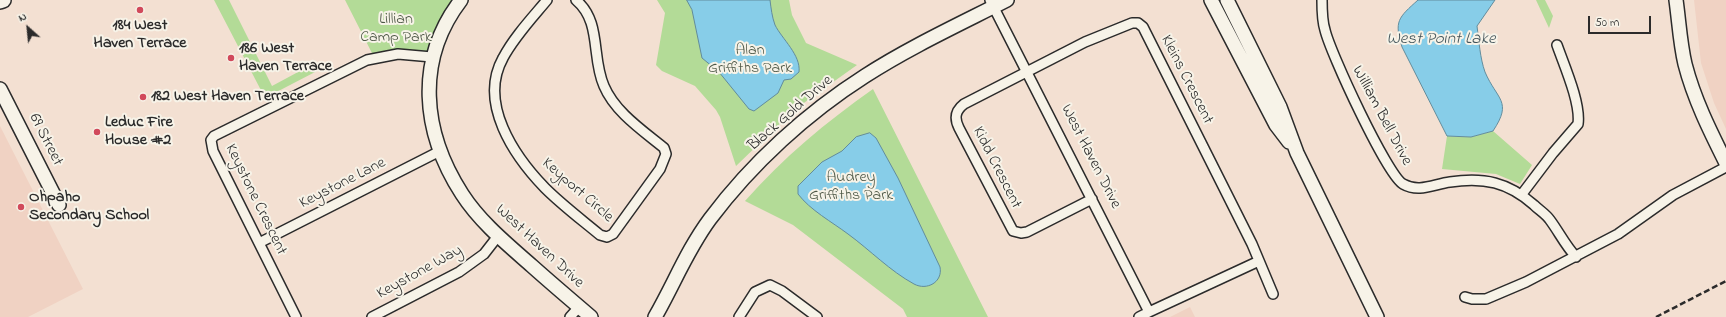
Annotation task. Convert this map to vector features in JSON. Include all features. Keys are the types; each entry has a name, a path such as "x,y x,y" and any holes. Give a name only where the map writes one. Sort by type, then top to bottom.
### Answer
{"main road":[{"name":"West Haven Drive","path":"461,0 441,31 432,57 429,83 429,106 433,129 440,151 450,173 463,195 498,236 591,317"},
{"name":"Black Gold Drive","path":"655,317 685,257 710,220 738,186 785,138 829,100 866,76 992,4 1007,0"},
{"path":"1211,0 1276,125 1297,153"},
{"path":"1227,0 1280,107 1297,153 1378,317"},
{"path":"1676,0 1682,51 1691,83 1701,111 1726,163"},
{"name":"69 Street","path":"0,89 59,206"}],"street":[{"name":"Keyport Circle","path":"547,0 502,58 495,79 494,100 505,132 526,167 551,193 600,236 607,237 613,234 660,168 666,154 664,148 628,118 609,97 600,74 592,23 589,14 576,0"},
{"name":"William Bell Drive","path":"1322,0 1324,30 1332,54 1374,140 1399,181 1414,188 1428,187 1448,182 1475,180 1499,184 1522,194 1549,219 1567,248 1576,256"},
{"name":"West Haven Drive","path":"992,4 1150,312"},
{"name":"Kleins Crescent","path":"1028,72 1085,42 1126,25 1138,23 1143,27 1259,261 1273,294"},
{"path":"1522,194 1560,144 1578,124 1578,112 1568,73 1557,45"},
{"name":"Keystone Crescent","path":"296,317 213,151 211,140 214,136 367,60 398,54 432,57"},
{"name":"Kidd Crescent","path":"1028,72 958,108 956,119 958,128 1013,231 1021,233 1027,232 1092,199"},
{"name":"Keystone Lane","path":"259,243 440,151"},
{"path":"1465,297 1472,299 1486,299 1496,296 1618,234 1674,195 1726,167"},
{"name":"Keystone Way","path":"372,317 459,272 484,254 498,236"},
{"path":"1139,317 1259,261"},
{"path":"739,317 755,292 770,285 782,291 817,317"},
{"path":"570,317 579,307"}],"shaded area":[{"path":"1694,0 1726,0 1726,129 1714,103 1701,63"},
{"name":"Ohpaho Secondary School","path":"0,126 83,289 28,317 0,317"},
{"path":"1190,307 1195,317 1170,317"}],"green space":[{"path":"214,0 229,0 272,86 313,64 317,71 265,98"},
{"name":"Lillian Camp Park","path":"345,0 461,0 432,57 375,59"},
{"name":"Alan Griffiths Park","path":"657,0 789,0 792,15 806,43 857,65 794,110 736,166 720,117 716,110 695,86 662,71 656,65 665,13"},
{"path":"1536,0 1545,0 1553,16 1549,28"},
{"name":"Audrey Griffiths Park","path":"873,89 988,317 907,317 903,309 793,225 745,201 774,170 806,141"},
{"path":"1493,131 1532,165 1520,184 1496,174 1442,169 1447,136 1471,137"}],"water":[{"path":"687,0 770,0 775,25 794,53 799,66 799,72 791,79 784,80 778,93 754,111 749,109 719,72 702,58 692,10"},
{"name":"West Point Lake","path":"1418,0 1495,0 1477,26 1483,67 1501,101 1502,107 1502,113 1499,121 1493,131 1471,137 1447,136 1402,47 1398,31 1398,25 1402,16"},
{"path":"870,133 876,138 898,178 940,267 937,281 929,286 919,286 905,279 856,240 815,211 798,194 798,186 822,162 842,151 856,137"}],"railway":[{"path":"1656,317 1726,281"}],"place":[{"name":"184 West Haven Terrace","path":"140,10"},
{"name":"186 West Haven Terrace","path":"231,58"},
{"name":"182 West Haven Terrace","path":"143,97"},
{"name":"Leduc Fire House #2","path":"97,132"},
{"name":"Ohpaho Secondary School","path":"21,207"}]}
